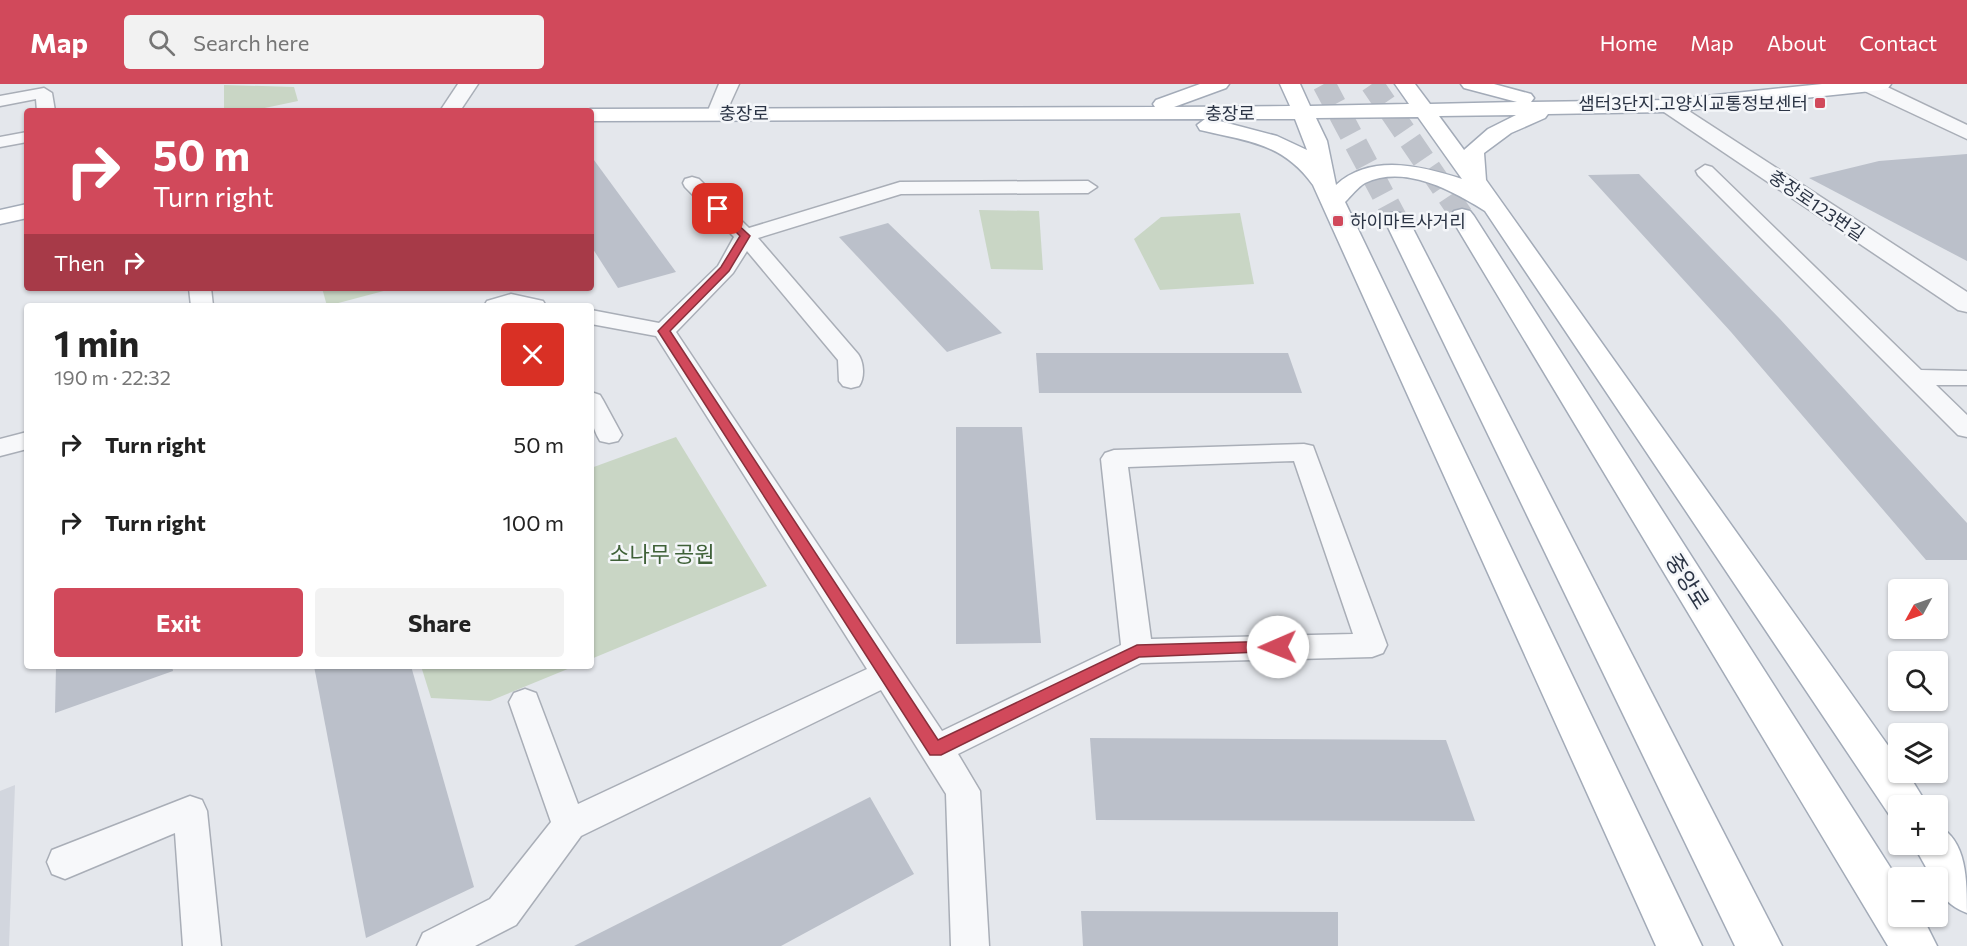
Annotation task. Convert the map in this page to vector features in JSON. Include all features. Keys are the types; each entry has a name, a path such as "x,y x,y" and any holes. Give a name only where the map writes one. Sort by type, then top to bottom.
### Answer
{"main road":[{"path":"1138,113 1219,84"},
{"path":"1405,84 1496,209 1899,795"},
{"path":"1471,84 1560,108"},
{"name":"충장로","path":"594,115 1138,113 1298,98 1425,111 1668,106 1872,85"},
{"path":"1298,98 1316,141 1328,192"},
{"path":"1475,180 1473,152 1484,139 1520,120 1560,108"},
{"path":"1138,113 1239,131 1278,145 1303,158 1328,192 1679,946"},
{"path":"1328,192 1357,178 1388,171 1420,173 1457,185 1496,209"},
{"path":"0,217 24,212"},
{"name":"중앙로","path":"1462,216 1914,946"},
{"path":"1396,219 1759,946"},
{"path":"1942,855 1967,892"}],"street":[{"path":"452,108 468,84"},
{"path":"717,113 729,84"},
{"path":"1872,85 1967,133"},
{"name":"충장로123번길","path":"1668,106 1967,304"}],"lane":[{"path":"0,101 44,93 46,108"},
{"path":"0,142 24,138"},
{"path":"1705,171 1967,429"},
{"path":"692,183 745,236 850,359 851,381"},
{"path":"664,331 726,269 745,236 900,188 1088,187"},
{"path":"505,303 511,301 521,303"},
{"path":"594,318 664,331 963,791 970,946"},
{"path":"1915,377 1967,378"},
{"path":"594,406 609,435"},
{"path":"0,448 24,441"},
{"path":"935,750 1137,651 1372,645 1304,452 1114,459 1137,651"},
{"path":"436,946 503,912 569,825 885,674"},
{"path":"525,702 569,825"},
{"path":"65,862 190,811 202,946"}],"shaded area":[{"path":"15,785 9,946 0,946 0,791"}],"green space":[{"path":"224,85 294,87 298,101 264,108 224,108"},
{"path":"979,210 1039,211 1043,270 991,269"},
{"path":"1240,213 1254,284 1160,290 1134,239 1161,217"},
{"path":"323,291 384,291 338,303 326,303"},
{"name":"소나무 공원","path":"676,437 767,586 594,658 594,467"},
{"path":"422,669 568,669 490,701 431,698"}],"building":[{"path":"1967,154 1967,261 1809,178 1879,161"},
{"path":"594,160 676,272 618,288 594,251"},
{"path":"1639,174 1780,319 1967,523 1967,560 1926,560 1731,332 1588,175"},
{"path":"888,223 1002,333 947,352 839,237"},
{"path":"1036,353 1288,353 1302,393 1039,393"},
{"path":"956,427 1022,427 1041,643 956,644"},
{"path":"56,669 173,669 173,671 55,713"},
{"path":"315,669 412,669 474,887 366,938"},
{"path":"1090,738 1446,740 1475,821 1096,820"},
{"path":"870,797 914,874 781,946 574,946"},
{"path":"1081,911 1338,912 1338,946 1083,946"}],"tunnel":[{"path":"1324,84 1396,219"},
{"path":"1372,84 1462,216"}],"place":[{"name":"샘터3단지.고양시교통정보센터","path":"1820,103"},
{"name":"하이마트사거리","path":"1338,221"}],"route":[{"path":"718,209 745,236 726,269 664,331 935,750 1137,651 1278,647"}]}
